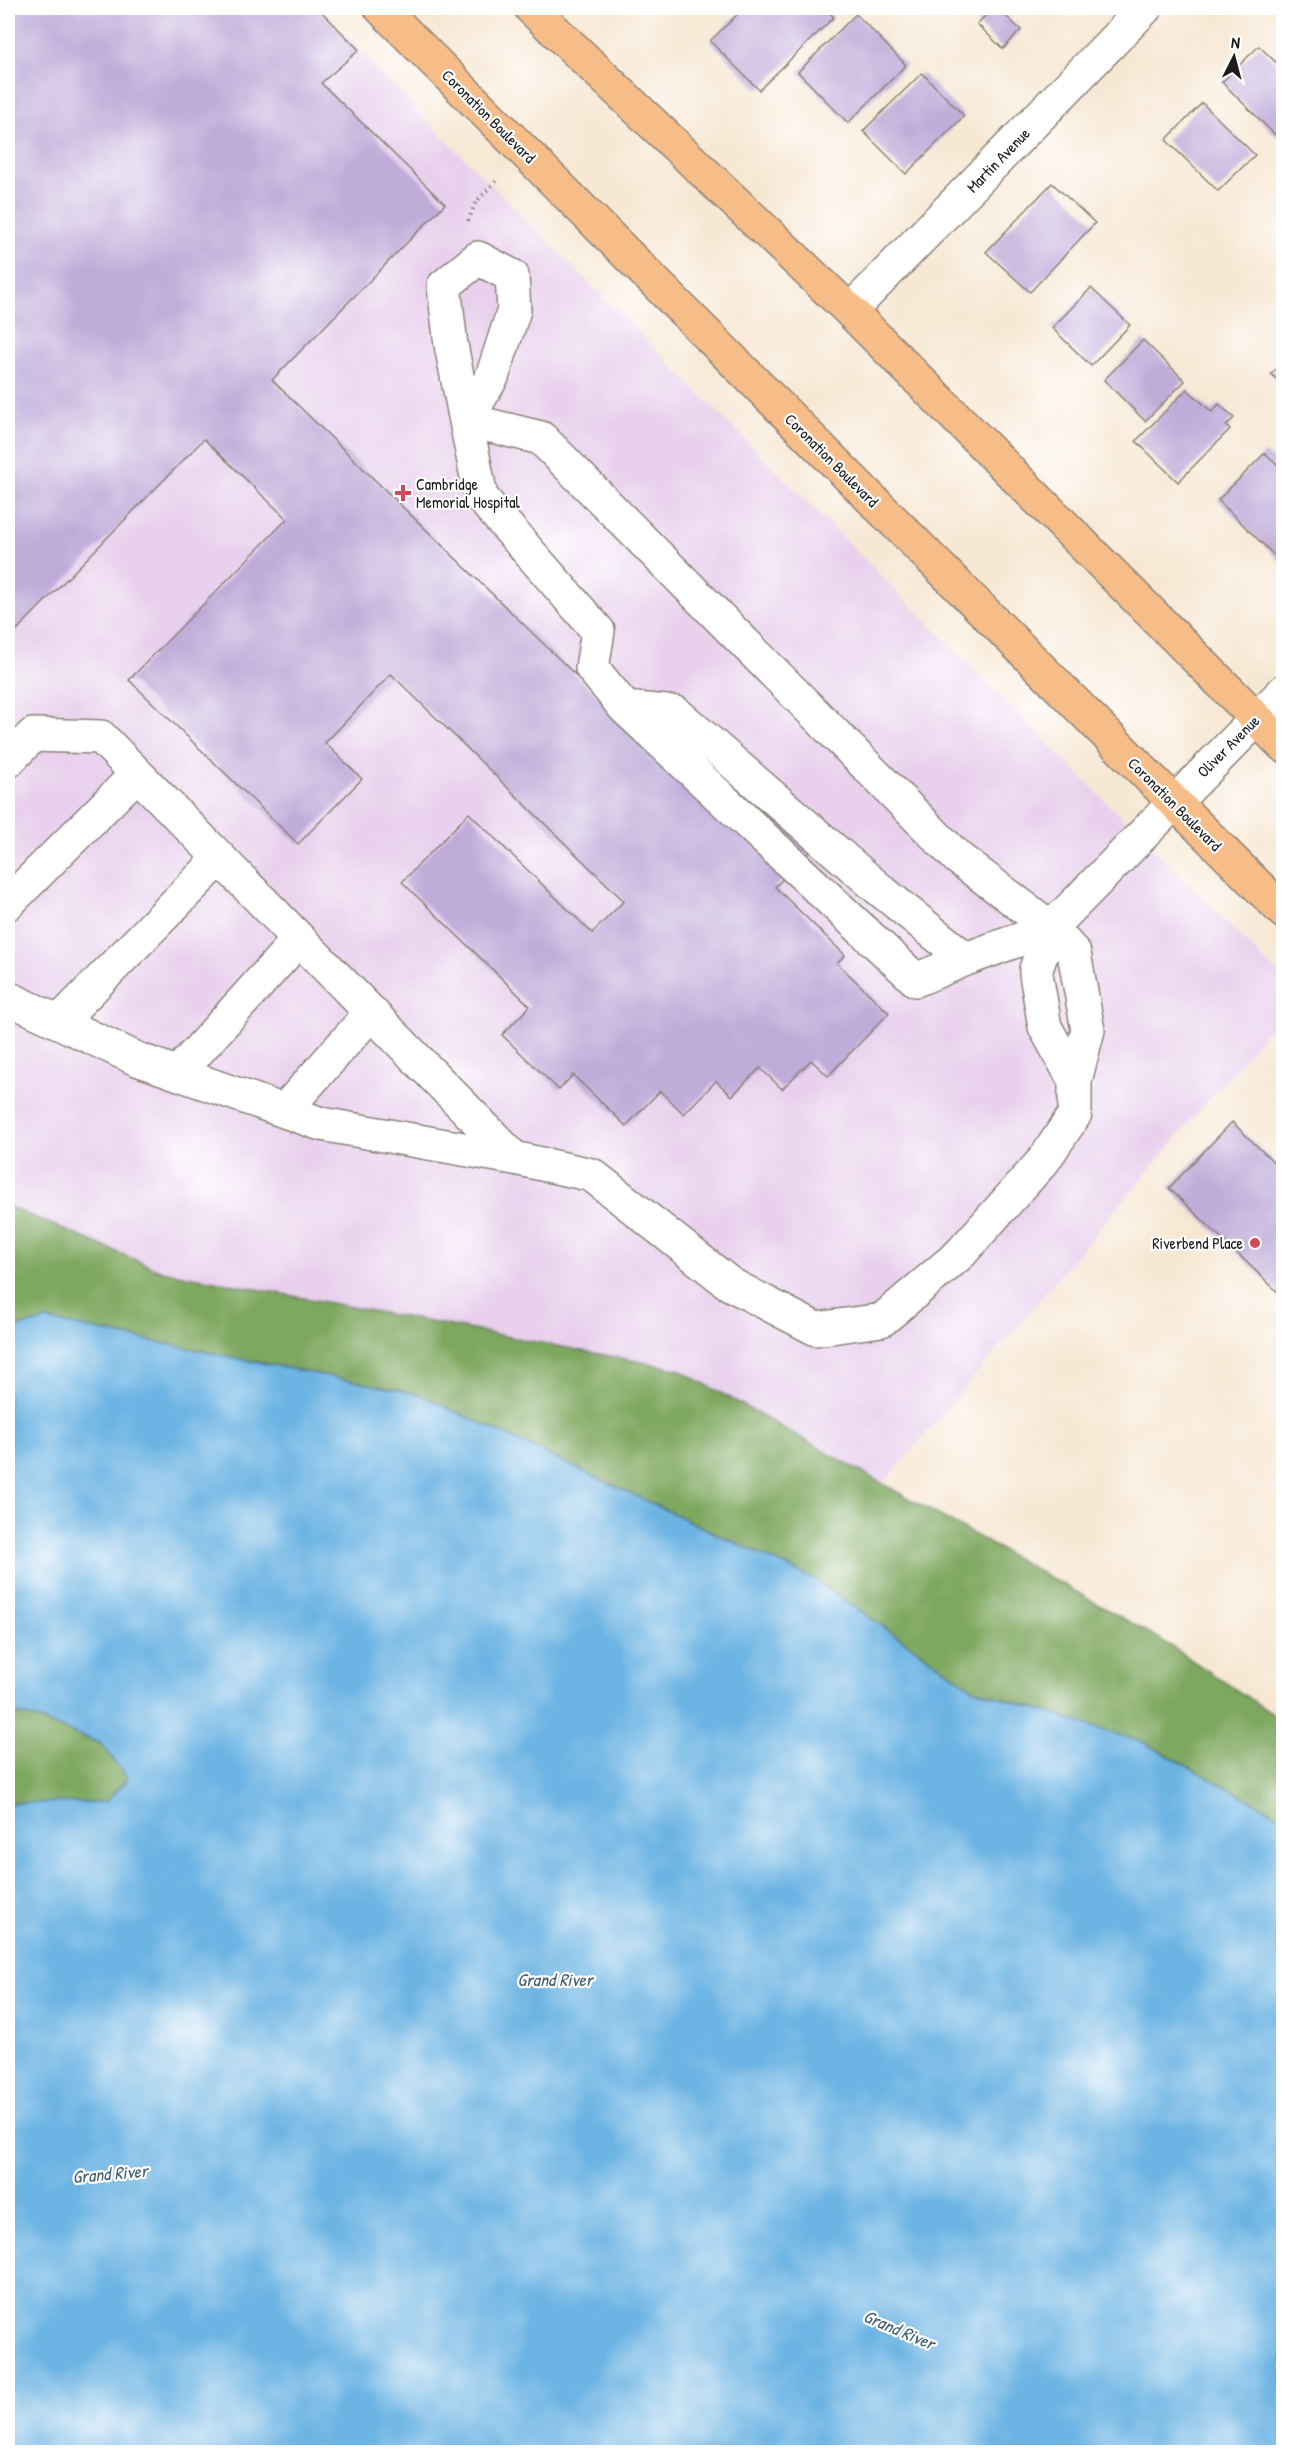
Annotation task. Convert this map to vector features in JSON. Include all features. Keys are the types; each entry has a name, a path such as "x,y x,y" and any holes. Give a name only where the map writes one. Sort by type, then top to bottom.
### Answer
{"main road":[{"name":"Coronation Boulevard","path":"381,8 1284,912"},
{"path":"531,8 849,311 1284,746"}],"street":[{"name":"Martin Avenue","path":"849,311 1145,8"},
{"path":"467,420 541,438 958,858 1051,928 916,980 625,708 592,668 598,631 481,496 467,420"},
{"name":"Oliver Avenue","path":"1051,928 1284,691"},
{"path":"625,708 676,713 879,889 966,959"},
{"path":"8,761 33,735 101,737 514,1158"},
{"path":"8,903 137,774"},
{"path":"59,1022 220,858"},
{"path":"8,998 137,1059 321,1124 514,1158 592,1175 730,1284 816,1329 882,1320 960,1254 1044,1160 1075,1114 1075,1081 1045,1027 1038,985 1036,969 1051,928"},
{"path":"178,1073 299,939"},
{"path":"285,1111 371,1013"}],"path":[{"path":"468,222 476,202 502,174"}],"shaded area":[{"name":"Cambridge Memorial Hospital","path":"8,8 315,8 1283,979 1283,1012 883,1484 678,1369 162,1271 8,1206"}],"green space":[{"path":"8,1206 162,1271 678,1369 1160,1639 1283,1721 1283,1818 1145,1743 974,1689 815,1580 418,1394 46,1320 8,1330"},
{"path":"8,1712 37,1719 100,1743 128,1778 106,1802 8,1803"}],"water":[{"name":"Grand River","path":"46,1320 418,1394 815,1580 974,1689 1145,1743 1283,1818 1283,2452 8,2452 8,1803 106,1802 128,1778 100,1743 37,1719 8,1712 8,1330"}],"building":[{"path":"8,8 318,8 359,50 321,83 445,204 272,380 733,828 763,797 814,847 775,887 845,955 837,963 889,1013 828,1076 811,1060 782,1089 760,1068 732,1096 716,1081 684,1114 660,1091 626,1126 573,1075 559,1090 502,1035 530,1006 402,882 469,813 592,933 624,901 391,674 325,743 362,779 298,844 129,680 287,519 204,439 8,639"},
{"path":"744,8 824,8 834,17 759,90 710,41"},
{"path":"993,8 997,8 1021,30 1003,49 977,24"},
{"path":"856,14 906,65 848,123 798,72"},
{"path":"1259,46 1284,70 1284,128 1276,136 1222,82"},
{"path":"922,73 964,116 906,174 863,131"},
{"path":"1202,103 1255,155 1218,191 1166,140"},
{"path":"1052,183 1095,223 1030,292 986,252"},
{"path":"1091,288 1130,325 1091,366 1052,328"},
{"path":"1143,340 1185,381 1145,421 1104,380"},
{"path":"1284,362 1284,387 1271,374"},
{"path":"1187,389 1212,412 1219,404 1234,418 1226,426 1230,429 1178,482 1136,441"},
{"path":"1265,453 1277,464 1284,458 1284,565 1218,500"},
{"name":"Riverbend Place","path":"1232,1122 1284,1172 1284,1298 1169,1188"}],"place":[{"name":"Cambridge Memorial Hospital","path":"403,493"},
{"name":"Riverbend Place","path":"1255,1243"}]}
